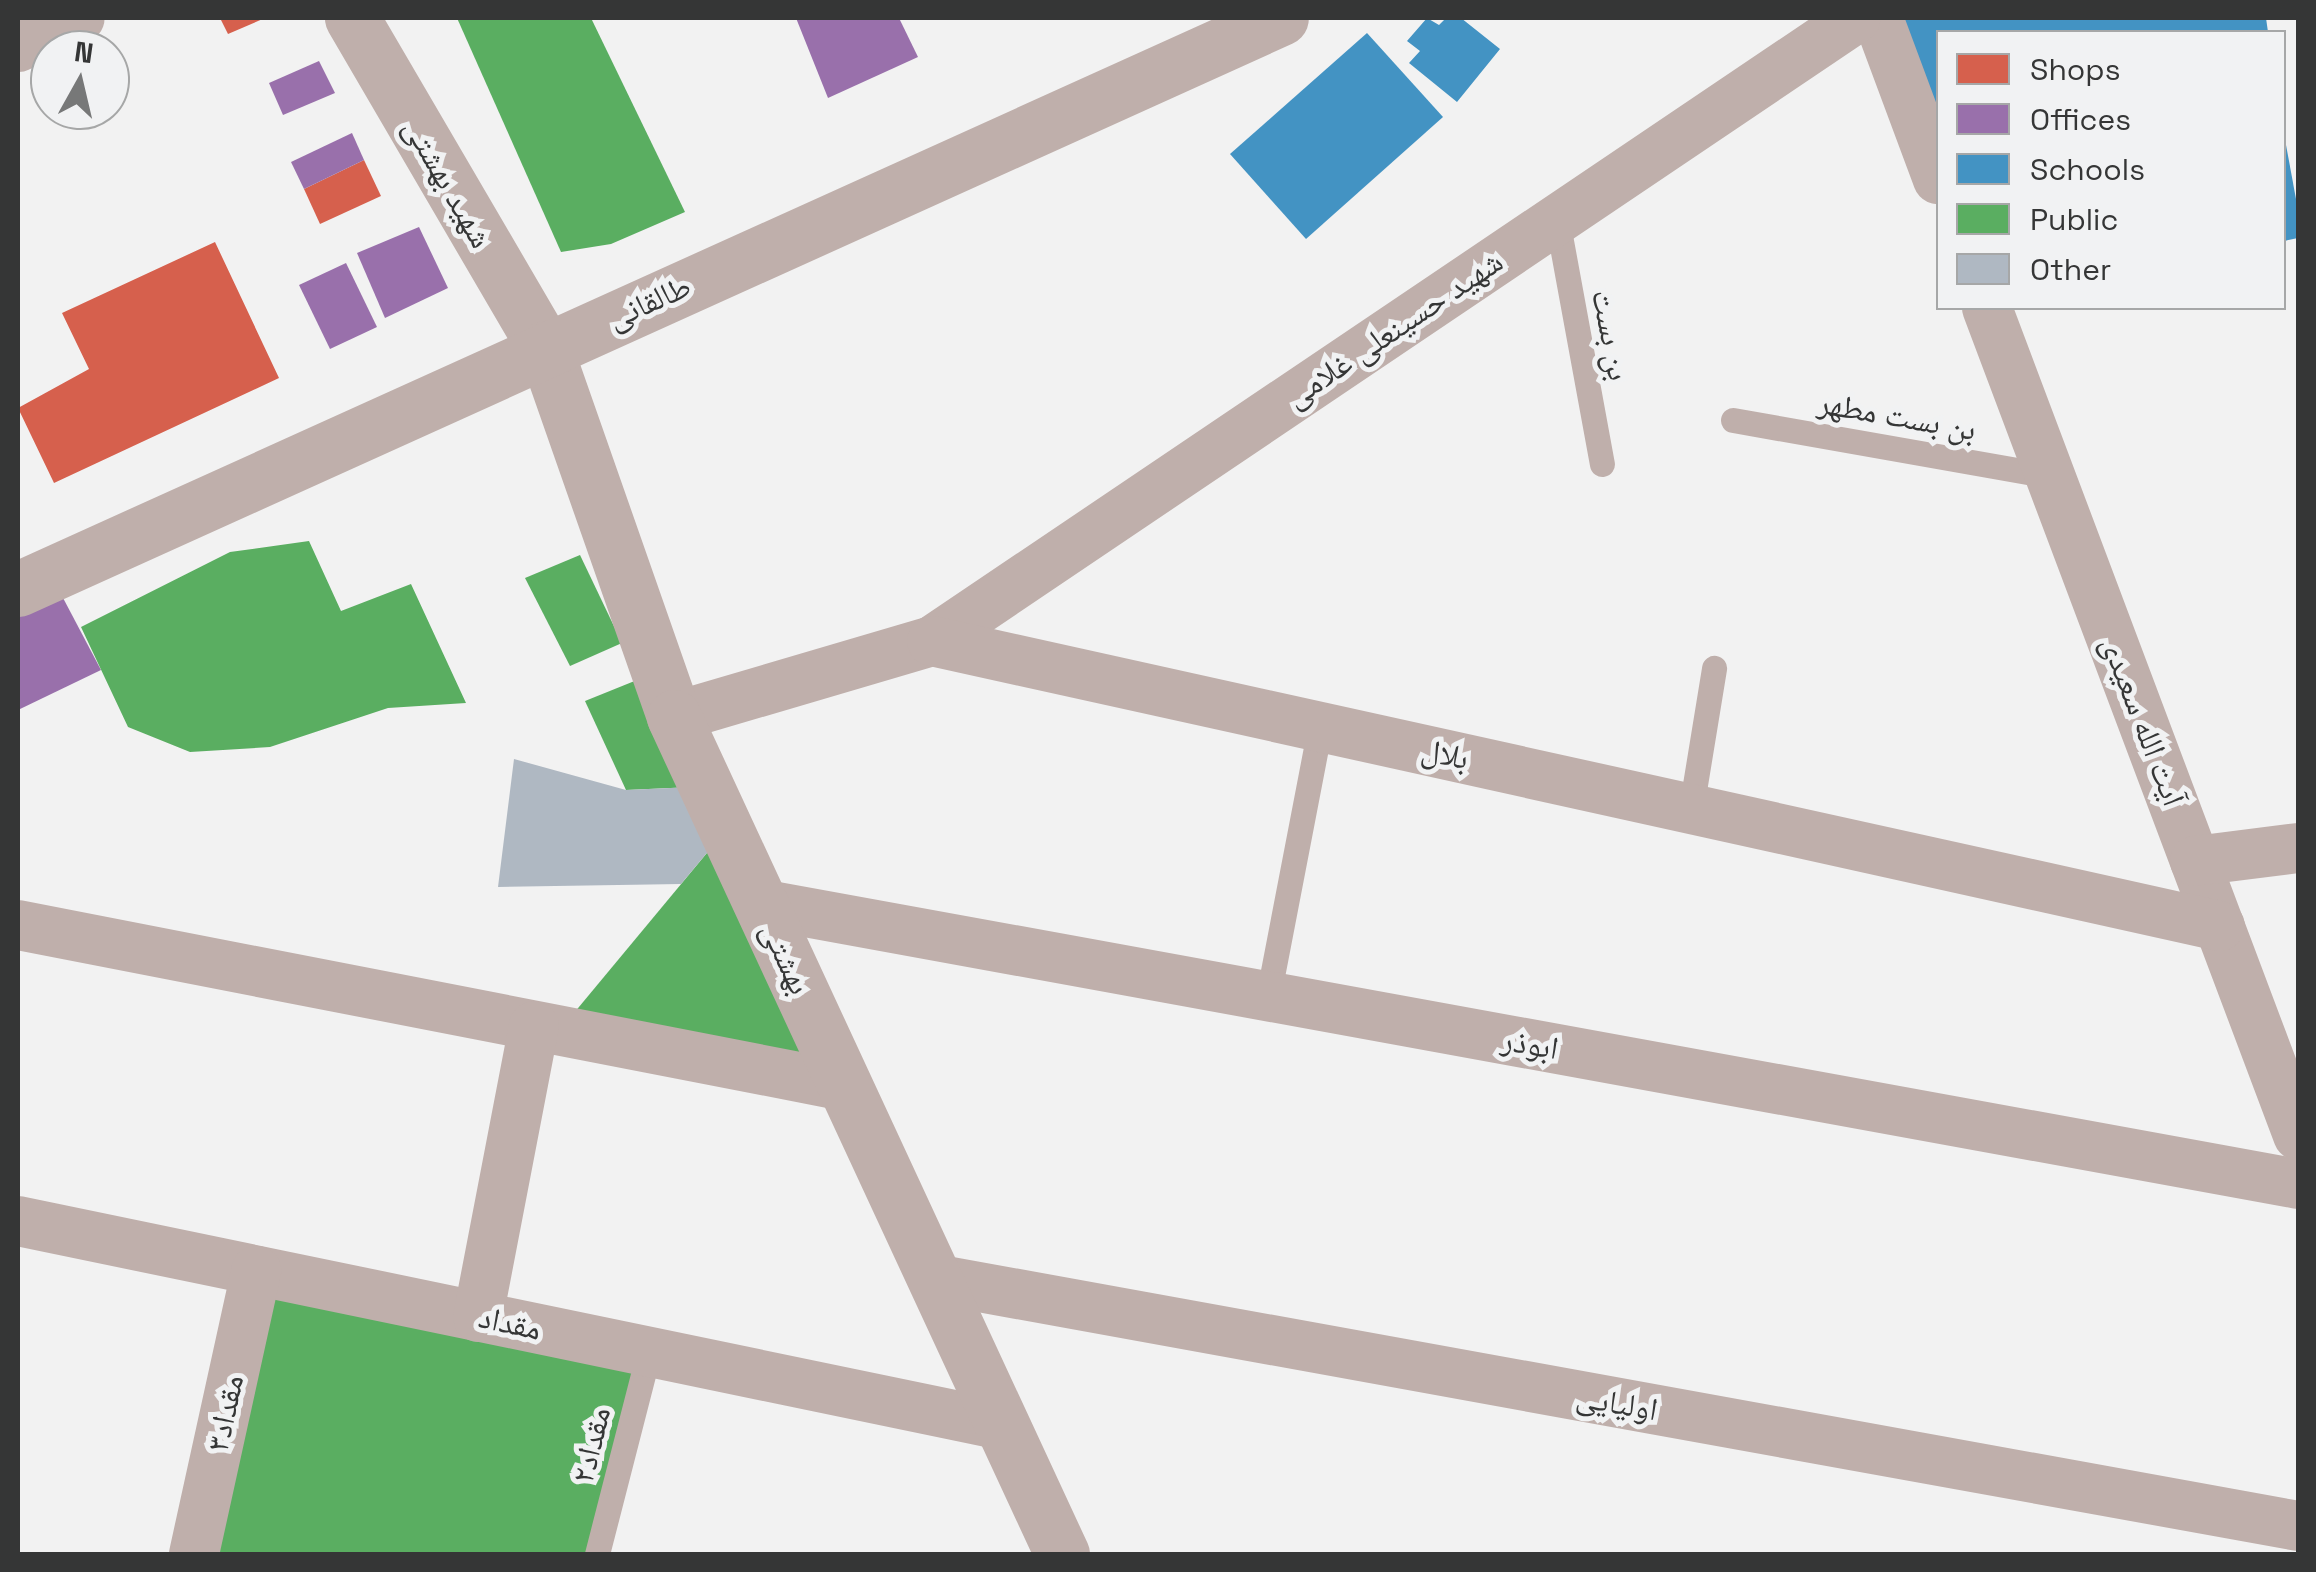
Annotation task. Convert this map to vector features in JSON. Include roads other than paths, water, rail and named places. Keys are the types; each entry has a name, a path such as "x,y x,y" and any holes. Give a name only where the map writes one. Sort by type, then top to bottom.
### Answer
{"street":[{"path":"18,46 80,18"},
{"name":"شهید بهشتی","path":"352,18 545,348"},
{"name":"طالقانی","path":"18,589 1281,18"},
{"name":"شهید حسینعلی غلامی","path":"932,641 1856,18"},
{"path":"1878,18 1936,173"},
{"name":"آیت الله سعیدی","path":"1988,310 2298,1134"},
{"name":"بهشتی","path":"545,348 674,717 1062,1554"},
{"name":"بلال","path":"674,717 932,641 2220,926"},
{"path":"2196,861 2298,848"},
{"name":"ابوذر","path":"761,904 2298,1184"},
{"path":"18,926 845,1086"},
{"path":"478,1317 534,1026"},
{"name":"مقداد","path":"18,1221 1002,1424"},
{"name":"مقداد۳","path":"194,1554 256,1271"},
{"name":"اولیایی","path":"934,1279 2298,1526"}],"lane":[{"name":"بن بست","path":"1556,219 1602,464"},
{"name":"بن بست مطهر","path":"1733,420 2051,476"},
{"path":"1691,808 1714,668"},
{"path":"1268,996 1320,726"},
{"name":"مقداد۲","path":"597,1554 648,1352"}]}
